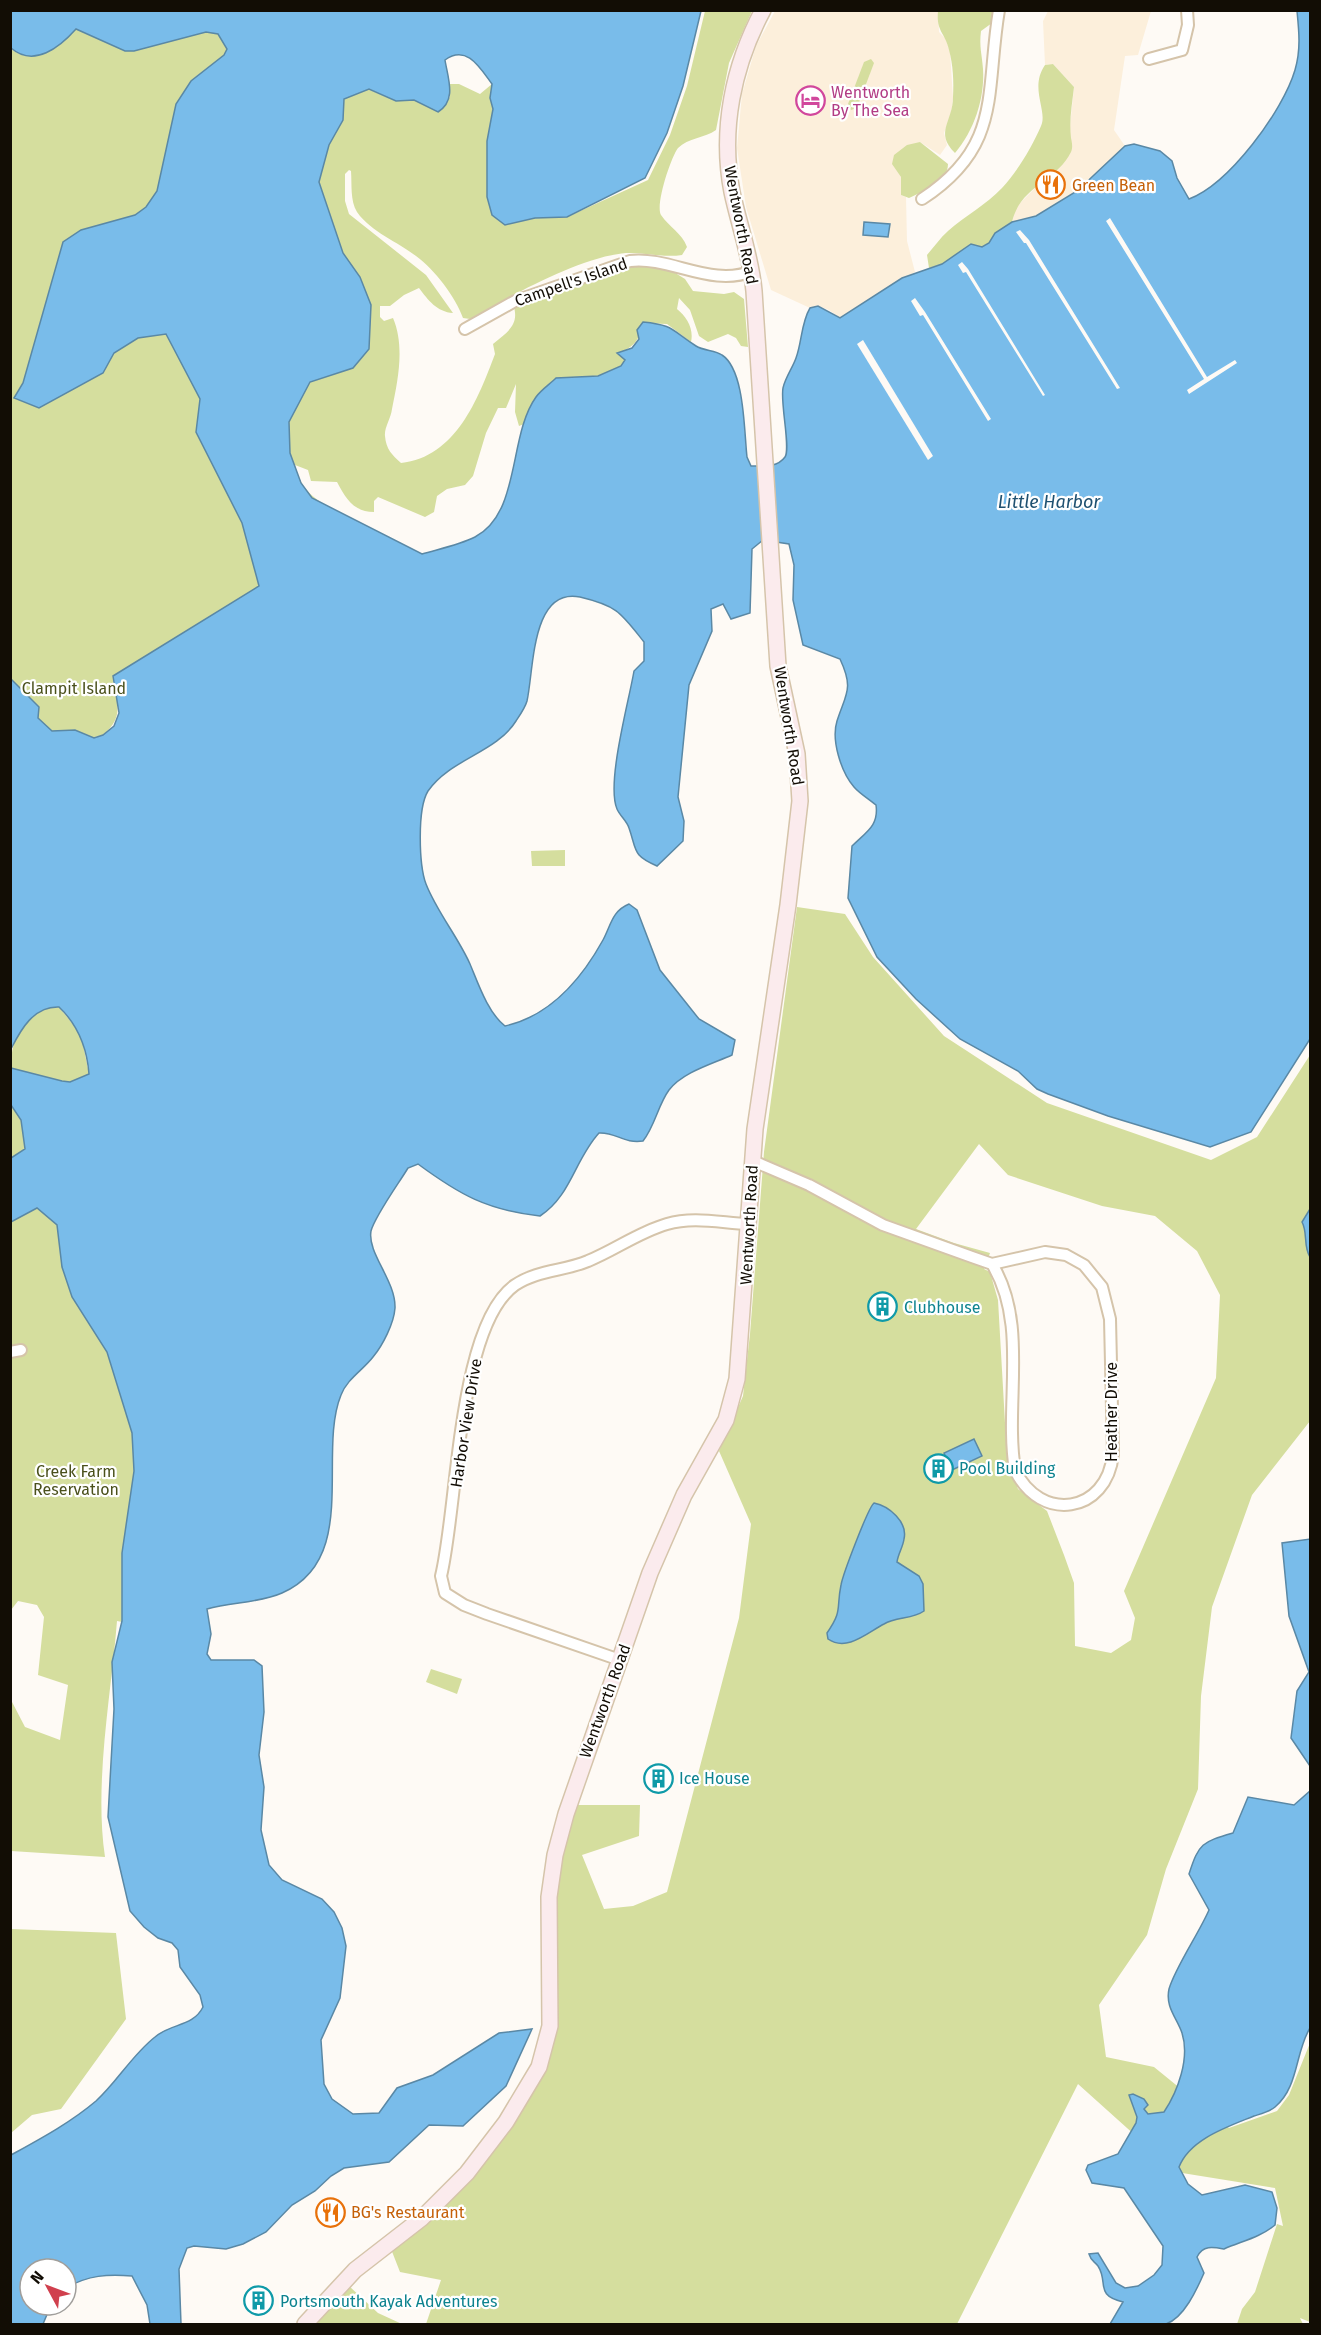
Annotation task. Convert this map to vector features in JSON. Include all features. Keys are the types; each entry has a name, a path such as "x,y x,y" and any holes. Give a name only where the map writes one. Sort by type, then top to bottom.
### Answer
{"main road":[{"name":"Wentworth Road","path":"305,2325 355,2270 422,2218 467,2174 506,2122 539,2067 550,2026 548,1919 555,1855 573,1793 665,1534 726,1420 732,1400 740,1358 753,1161 800,801 797,754 778,666 752,271 732,191 728,127 739,64 763,10"}],"street":[{"path":"922,199 958,168 983,131 987,118 992,51 999,10"},
{"path":"1149,59 1182,50 1188,25 1187,10"},
{"name":"Campell's Island","path":"465,329 515,301 630,261 644,259 713,274 741,276 752,271"},
{"path":"753,1161 809,1185 883,1225 992,1264"},
{"name":"Harbor View Drive","path":"620,1660 487,1614 464,1605 445,1593 441,1576 468,1392 477,1351 498,1302 523,1280 587,1262 669,1223 720,1221 748,1224"},
{"name":"Heather Drive","path":"1035,1253 1066,1255 1084,1265 1105,1293 1110,1319 1112,1362 1112,1465 1103,1485 1096,1493 1080,1503 1061,1505 1035,1496 1020,1481 1014,1470 1011,1319 1007,1290 992,1264 1035,1253"}],"shaded area":[{"path":"775,11 938,11 939,32 946,39 950,52 953,98 951,115 944,133 947,145 940,155 920,142 898,171 901,177 901,195 906,197 907,241 915,272 840,318 829,310 818,306 810,308 771,290 746,207 737,148 742,94 756,46"},
{"path":"1048,11 1151,11 1138,55 1125,56 1114,130 1125,146 1077,192 1036,216 1012,222 1015,208 1047,176 1070,126 1074,87 1053,64 1045,65 1043,21"}],"green space":[{"name":"Clampit Island","path":"705,11 752,11 729,63 716,130 678,148 665,181 660,202 661,215 685,242 687,247 682,255 626,253 607,256 546,279 470,319 463,318 450,292 430,268 370,225 357,212 353,203 351,171 349,170 345,174 345,201 349,214 426,275 453,313 438,308 419,288 404,295 390,306 380,306 380,317 384,321 393,318 399,340 398,375 385,436 390,451 401,463 420,458 436,450 462,423 481,389 495,354 493,344 513,324 514,307 635,264 672,271 685,279 693,291 724,294 734,292 744,299 748,347 741,346 736,338 728,334 708,342 699,336 690,310 679,298 677,309 689,324 691,342 667,324 643,323 635,342 618,353 625,360 622,366 598,376 556,378 536,397 524,424 519,426 515,412 516,384 506,408 498,408 486,433 473,476 465,485 447,489 437,496 434,512 425,517 378,497 374,501 374,512 361,510 347,499 337,482 311,481 308,470 295,465 301,482 311,495 340,513 337,560 114,681 118,710 114,722 103,735 11,758 10,48 19,54 28,56 46,53 76,28 125,51 206,32 218,34 225,41 330,91 359,92 368,89 396,101 414,100 435,109 450,97 449,84 459,84 480,94 492,84 490,98 493,109 488,141 487,197 505,225 535,218 567,217 648,180 670,135 687,86"},
{"path":"938,11 994,11 992,23 981,31 983,80 977,114 968,135 955,153 949,146 945,133 952,106 952,67 947,44 938,23"},
{"path":"871,59 874,63 857,108 851,110 848,104 864,62"},
{"path":"1053,64 1074,87 1070,131 1072,145 1065,162 1030,192 1016,210 1012,222 995,233 989,243 981,247 971,244 942,264 929,268 927,255 945,234 996,194 1008,182 1024,159 1043,120 1039,90 1041,74 1045,65"},
{"path":"920,142 948,164 947,170 940,181 909,198 901,195 901,177 892,164 894,155 907,145"},
{"path":"565,850 565,866 532,866 531,851"},
{"path":"797,907 845,914 873,957 944,1036 1047,1103 1211,1160 1257,1137 1310,1055 1310,1421 1252,1495 1212,1607 1201,1696 1198,1789 1166,1869 1147,1935 1099,2005 1106,2057 1154,2067 1229,2128 1277,2111 1289,2095 1310,2043 1310,2322 1300,2318 1303,2324 1237,2324 1242,2309 1255,2292 1277,2224 1283,2226 1275,2188 1176,2172 1078,2084 957,2324 426,2324 441,2280 400,2272 391,2249 487,2156 534,2090 551,2048 558,1871 575,1805 640,1805 639,1836 582,1855 604,1909 633,1906 667,1892 739,1618 751,1524 719,1451 743,1396 764,1152","holes":["979,1144 1008,1175 1102,1206 1155,1216 1197,1251 1220,1295 1216,1378 1124,1591 1135,1618 1131,1640 1111,1653 1075,1646 1074,1583 1064,1555 1047,1511 1018,1489 1007,1458 998,1300 990,1272 984,1269 990,1253 916,1229"]},
{"path":"50,1006 59,1007 81,1034 89,1074 70,1082 11,1068 13,1048 20,1031 32,1017"},
{"name":"Creek Farm Reservation","path":"11,1083 53,1209 139,1416 127,1623 117,1621 102,1769 101,1799 105,1857 11,1851 11,1700 25,1727 60,1740 68,1685 38,1675 44,1617 37,1605 18,1601 11,1610"},
{"path":"431,1669 462,1679 457,1694 426,1682"},
{"path":"11,1929 116,1933 126,2019 61,2109 32,2115 11,2133"},
{"path":"349,2286 378,2313 402,2324 313,2324"}],"water":[{"name":"Little Harbor","path":"11,11 701,11 683,86 667,133 645,178 567,217 535,218 505,225 492,215 487,197 487,141 493,109 490,98 492,84 478,65 466,56 453,56 445,60 450,89 448,101 438,112 414,100 396,101 369,89 344,99 343,120 329,145 319,182 343,253 360,277 371,305 369,349 353,368 310,382 289,422 290,453 301,483 312,498 422,554 469,540 490,526 507,492 521,432 527,413 536,397 556,378 598,376 621,366 625,360 617,353 632,348 639,339 637,330 643,322 672,329 699,348 719,353 730,363 739,387 747,457 751,466 770,466 782,461 787,452 783,388 796,358 810,308 818,306 840,318 902,278 942,264 971,244 982,247 989,243 995,233 1012,222 1036,216 1077,191 1125,146 1134,144 1160,151 1172,161 1177,178 1189,199 1205,191 1237,162 1267,125 1279,105 1289,87 1297,63 1299,40 1297,11 1310,11 1310,1039 1251,1132 1210,1147 1108,1116 1037,1089 1018,1071 960,1039 916,999 877,957 848,898 852,846 873,824 876,805 849,781 838,756 835,729 846,697 847,677 840,659 803,645 793,600 794,565 789,544 763,540 752,549 750,613 731,619 723,604 711,609 712,631 689,685 678,797 684,821 683,841 657,866 643,859 637,852 628,825 617,809 614,797 619,742 634,671 644,661 644,642 624,617 603,604 580,597 564,597 552,605 544,617 538,634 524,709 507,732 497,741 448,771 437,780 424,799 420,837 426,884 465,954 493,1014 505,1026 536,1014 563,994 595,954 615,915 629,904 637,910 660,970 699,1019 735,1040 732,1055 698,1069 675,1084 665,1096 651,1129 643,1141 630,1141 599,1133 559,1198 540,1216 489,1205 447,1184 418,1164 408,1168 382,1208 371,1231 373,1249 391,1288 395,1308 390,1327 381,1346 347,1384 341,1395 335,1419 329,1531 321,1556 306,1577 282,1593 264,1599 207,1609 211,1634 207,1654 211,1660 254,1660 262,1666 264,1712 259,1755 264,1787 261,1830 269,1865 282,1880 322,1899 334,1912 342,1928 346,1946 340,1998 321,2040 324,2084 332,2099 353,2114 379,2113 397,2088 433,2075 499,2033 532,2029 506,2086 463,2126 429,2125 389,2162 344,2168 331,2176 315,2191 292,2205 266,2232 243,2244 226,2249 194,2246 187,2248 179,2269 181,2324 150,2324 147,2305 132,2276 98,2276 78,2282 78,2257 18,2257 18,2317 46,2317 43,2324 11,2324 11,2155 86,2109 104,2094 147,2044 168,2029 188,2022 203,2007 200,1995 180,1967 178,1950 172,1943 158,1938 144,1927 130,1911 108,1817 114,1709 112,1662 122,1621 122,1553 134,1471 132,1433 107,1352 72,1297 62,1267 57,1225 37,1208 11,1222 11,1158 25,1149 21,1120 11,1105 11,1068 70,1082 89,1074 86,1055 76,1029 59,1007 42,1010 29,1020 11,1049 11,679 39,707 38,718 52,731 75,730 94,738 103,735 114,726 119,713 113,676 259,586 242,523 196,432 200,399 166,334 138,338 114,353 103,373 39,408 14,398 23,383 63,242 81,230 135,215 146,207 157,191 176,104 191,81 224,55 227,49 218,34 206,32 134,51 125,51 76,29 54,48 37,56 20,54 11,48"},
{"path":"864,222 890,224 888,237 863,235"},
{"path":"1310,1209 1310,1257 1302,1222"},
{"path":"974,1439 982,1456 952,1470 944,1453"},
{"path":"874,1503 891,1511 903,1527 904,1539 897,1562 919,1576 923,1584 924,1611 889,1622 857,1640 835,1642 828,1639 827,1633 837,1614 841,1585 851,1556"},
{"path":"1310,1539 1310,1766 1291,1738 1297,1691 1309,1672 1289,1616 1282,1543"},
{"path":"1310,1791 1310,2028 1305,2037 1293,2080 1283,2099 1275,2107 1200,2141 1184,2157 1179,2167 1188,2184 1202,2195 1245,2185 1272,2192 1277,2208 1275,2225 1257,2236 1224,2249 1212,2247 1202,2250 1197,2257 1204,2273 1189,2302 1173,2321 1154,2326 1110,2324 1123,2302 1108,2296 1105,2292 1101,2272 1089,2254 1098,2253 1116,2283 1125,2288 1138,2286 1154,2275 1162,2265 1163,2246 1124,2188 1092,2183 1086,2170 1088,2165 1118,2154 1136,2123 1137,2117 1129,2095 1133,2094 1144,2099 1148,2105 1144,2109 1148,2114 1164,2112 1178,2084 1185,2053 1182,2033 1170,2007 1169,1989 1176,1971 1209,1910 1189,1874 1192,1864 1203,1845 1233,1833 1248,1797 1294,1805"}],"pier":[{"path":"1110,218 1207,377 1235,360 1237,363 1189,394 1187,390 1204,379 1106,221"},
{"path":"1020,230 1029,240 1120,388 1117,389 1026,243 1016,232"},
{"path":"962,262 1045,395 1043,396 966,272 963,273 958,265"},
{"path":"915,298 991,419 988,421 923,315 920,316 911,301"},
{"path":"863,340 933,456 928,460 857,344"}],"place":[{"name":"Wentworth By The Sea","path":"810,101"},
{"name":"Green Bean","path":"1051,185"},
{"name":"Clubhouse","path":"883,1307"},
{"name":"Pool Building","path":"938,1468"},
{"name":"Ice House","path":"658,1778"},
{"name":"BG's Restaurant","path":"330,2212"},
{"name":"Portsmouth Kayak Adventures","path":"259,2301"}]}
